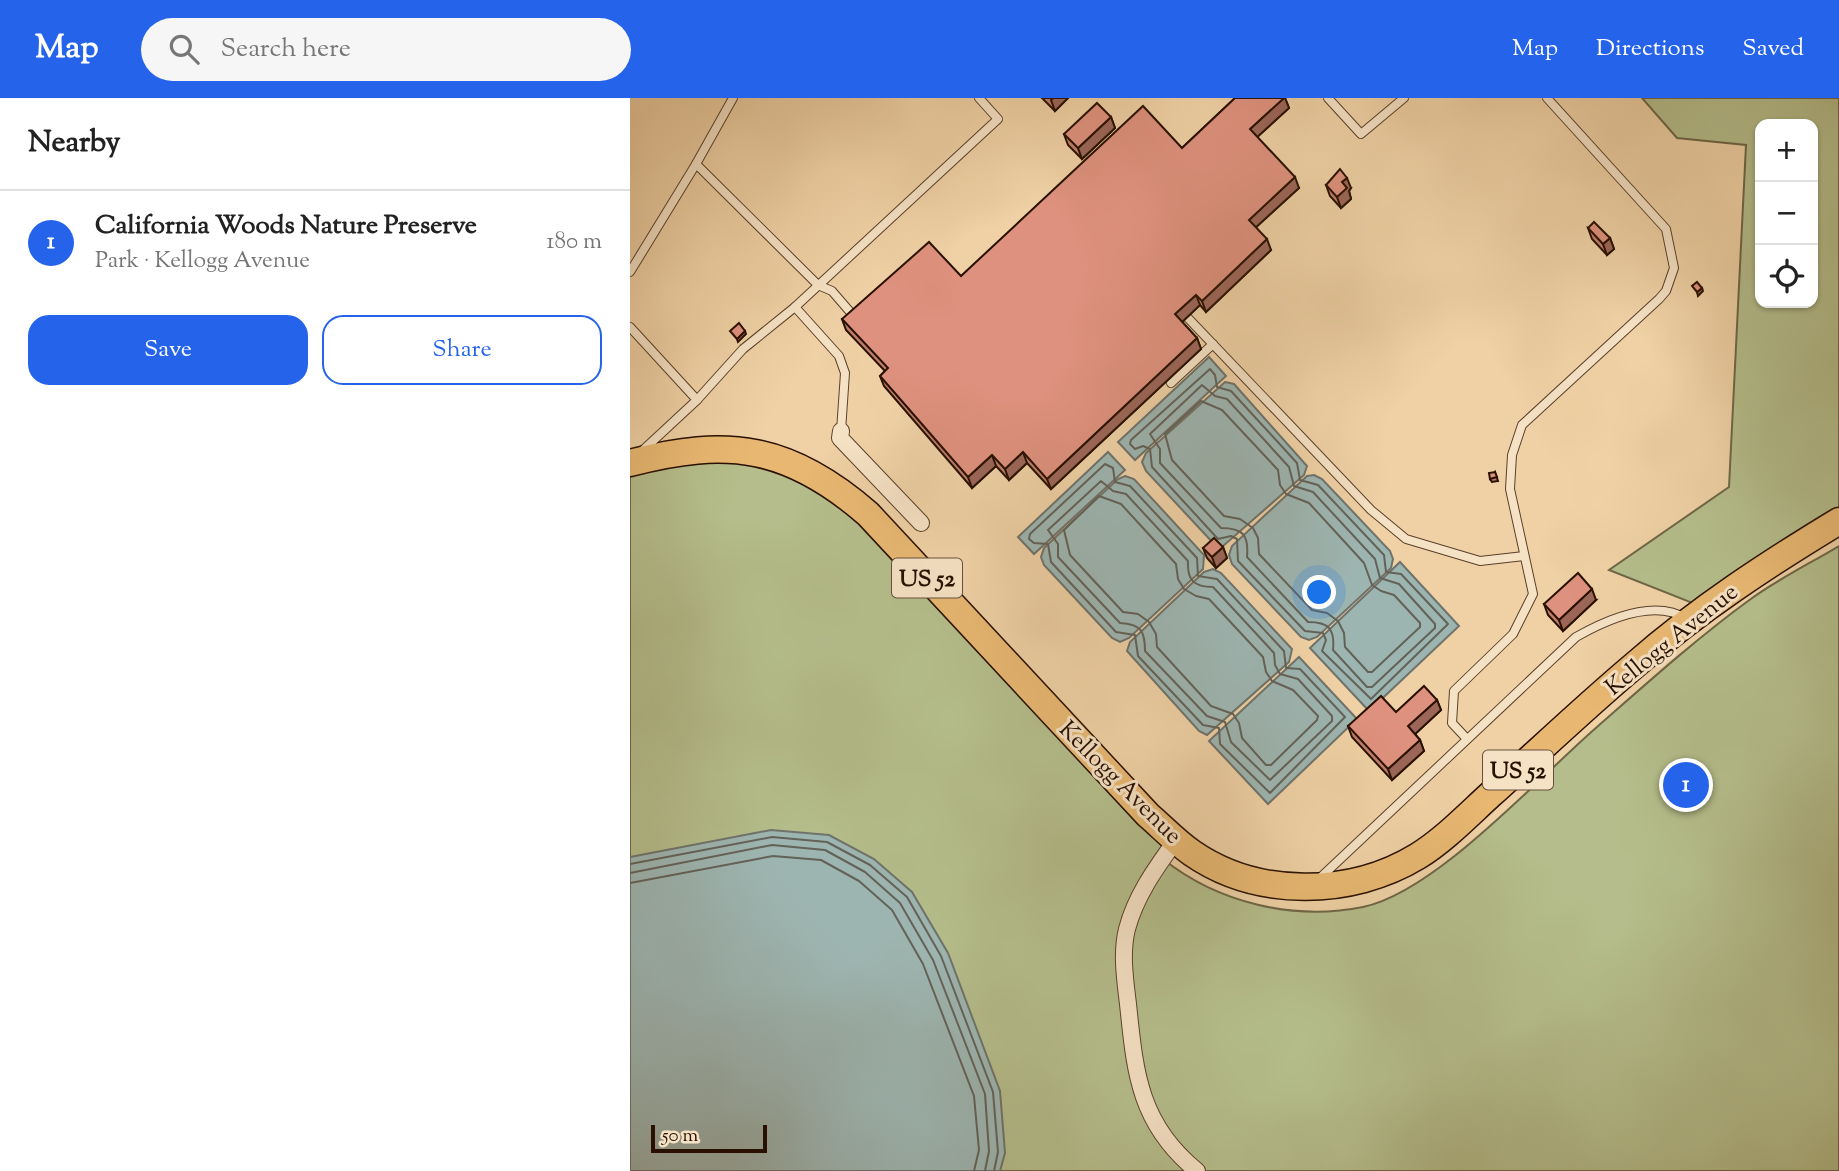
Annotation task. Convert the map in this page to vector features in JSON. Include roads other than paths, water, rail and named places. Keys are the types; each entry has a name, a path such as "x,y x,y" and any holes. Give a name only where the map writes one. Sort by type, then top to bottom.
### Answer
{"main road":[{"name":"Kellogg Avenue","path":"630,463 678,451 746,451 795,464 846,494 868,514 1138,805 1176,840 1213,865 1244,877 1311,887 1356,882 1381,874 1434,845 1636,663 1690,620 1773,561 1839,521"}],"street":[{"path":"841,431 841,438 921,523"},
{"path":"1176,840 1148,879 1135,904 1127,929 1124,969 1135,1074 1141,1098 1168,1142 1197,1171"}],"lane":[{"path":"630,272 633,258 696,164 733,98"},
{"path":"630,463 697,400 743,349 794,307 998,119 979,98"},
{"path":"1328,98 1361,134 1404,98"},
{"path":"1386,98 1394,106"},
{"path":"1467,739 1452,723 1454,691 1513,634 1525,615 1533,594 1510,475 1516,439 1522,425 1660,299 1666,291 1674,268 1666,229 1547,98"},
{"path":"696,164 818,285 832,291 851,313"},
{"path":"794,307 839,356 845,373 841,431"},
{"path":"1187,317 1371,510 1406,539 1480,561 1524,556"},
{"path":"630,327 697,400"},
{"path":"1171,383 1213,344"},
{"path":"1311,887 1576,638 1594,626 1625,616 1662,610 1676,612 1690,620"}],"water":[{"path":"1209,357 1226,376 1135,460 1118,442"},
{"path":"1225,382 1234,384 1307,466 1304,475 1222,547 1215,545 1146,471 1142,462 1146,453"},
{"path":"1108,452 1125,470 1034,554 1018,537"},
{"path":"1314,475 1322,479 1390,551 1393,559 1391,568 1317,637 1309,640 1301,637 1232,564 1229,555 1232,546 1307,476"},
{"path":"1125,476 1134,479 1204,555 1203,569 1129,638 1120,642 1112,638 1044,565 1041,557 1044,548 1118,479"},
{"path":"1400,562 1459,626 1369,711 1310,648"},
{"path":"1213,569 1221,573 1292,649 1289,662 1207,735 1199,731 1127,651 1130,642 1204,572"},
{"path":"1299,657 1357,719 1268,804 1209,741"},
{"path":"771,830 829,835 874,859 912,892 948,953 1000,1091 1005,1153 1000,1171 630,1171 630,857"}],"place":[{"name":"California Woods Nature Preserve","path":"1686,785"}]}
